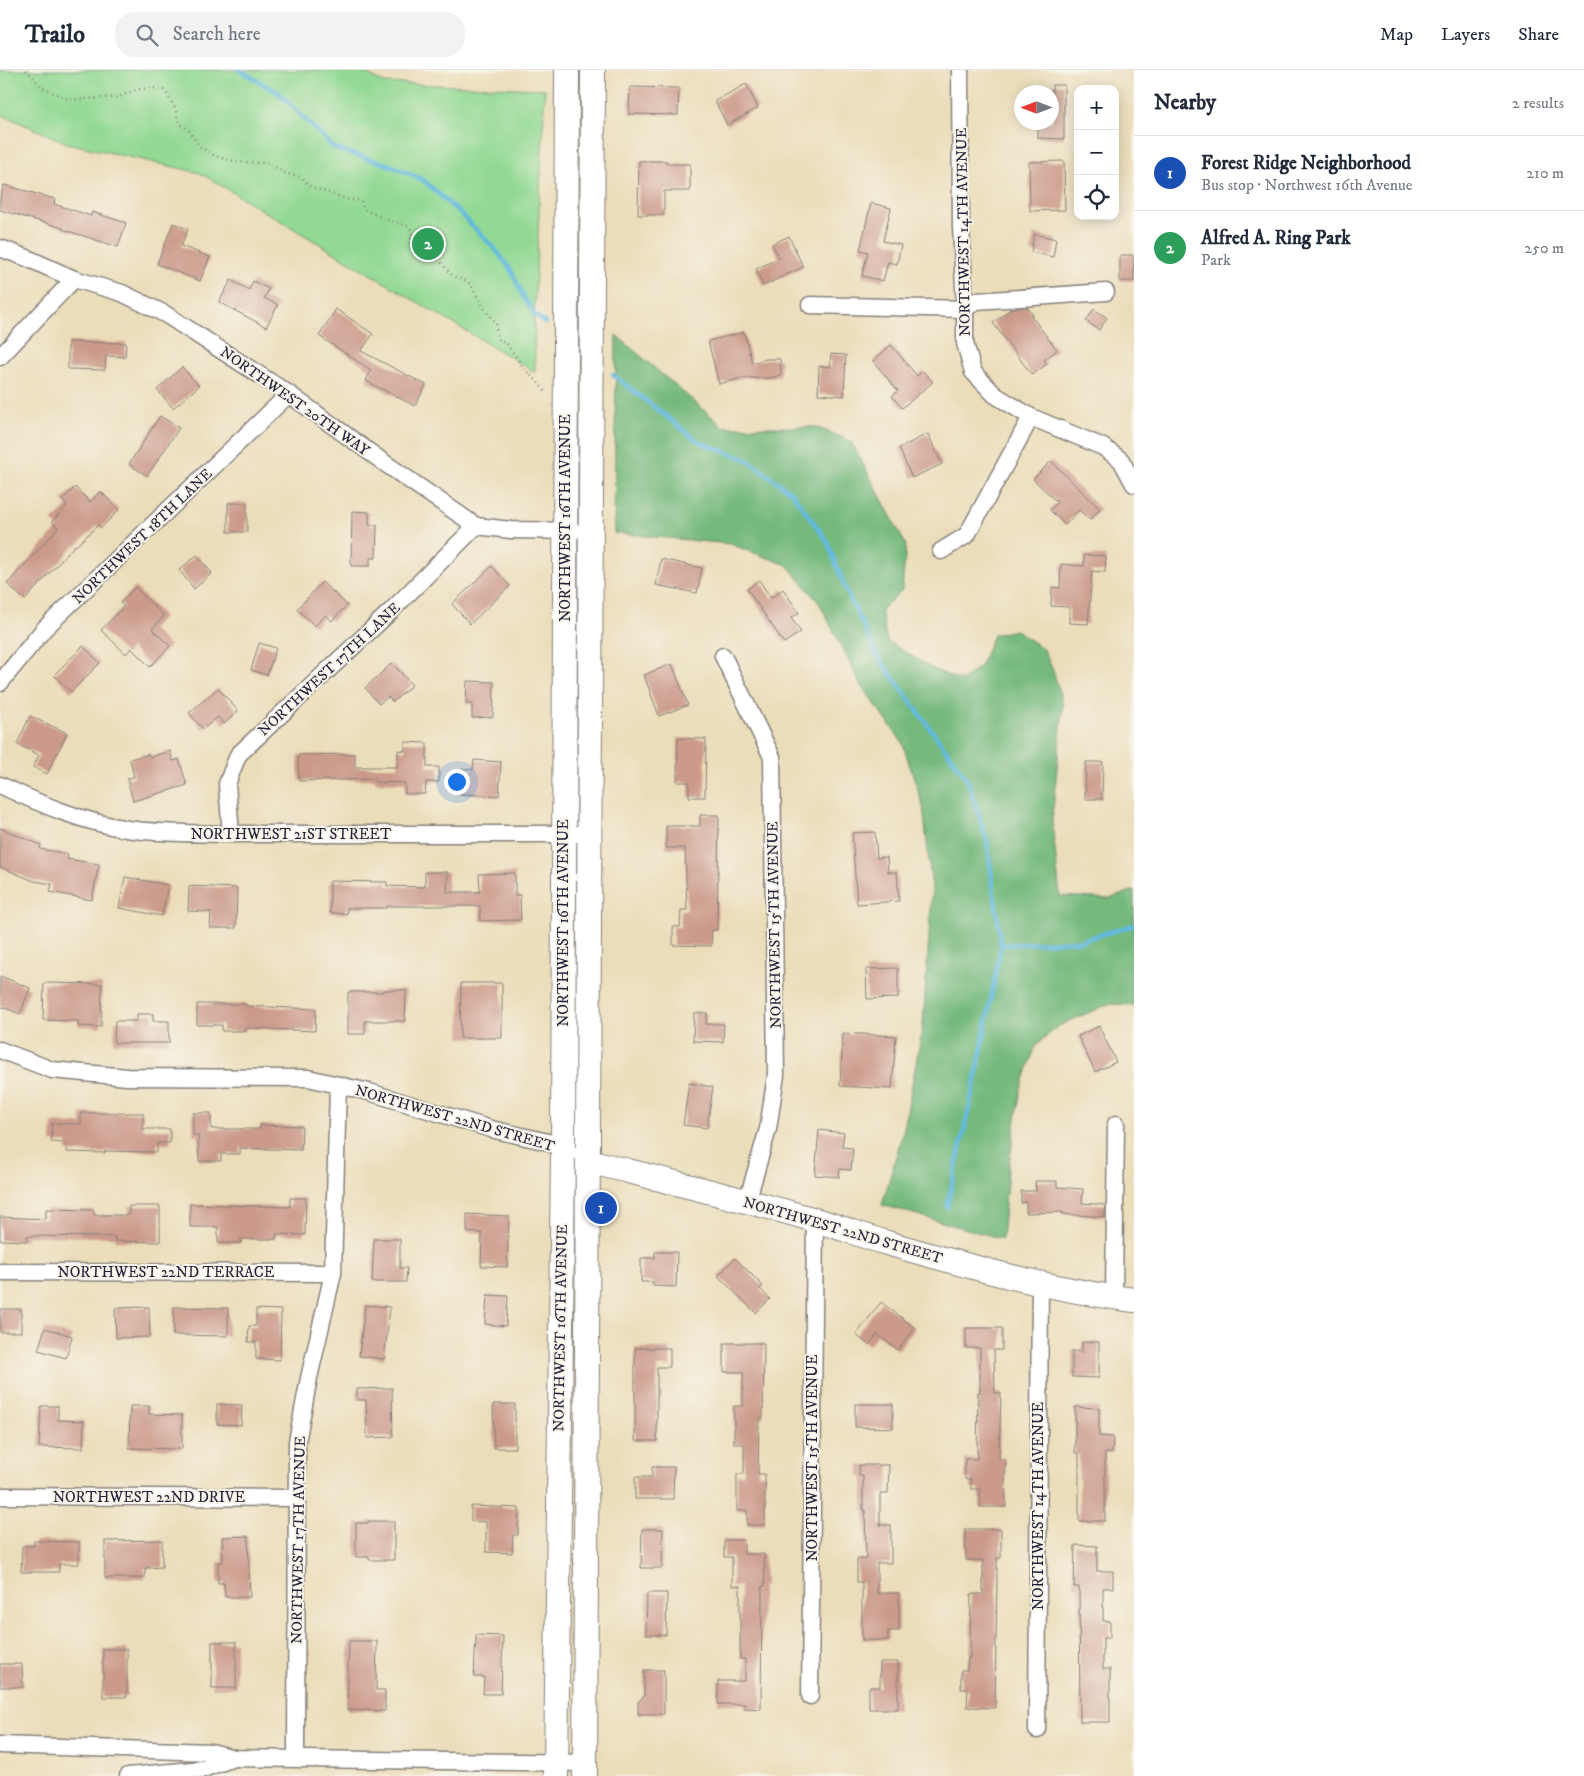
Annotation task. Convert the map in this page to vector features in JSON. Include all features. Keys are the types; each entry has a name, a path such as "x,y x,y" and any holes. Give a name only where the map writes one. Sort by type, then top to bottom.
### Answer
{"main road":[{"name":"NORTHWEST 16TH AVENUE","path":"556,1770 563,1149 567,70"},
{"name":"NORTHWEST 16TH AVENUE","path":"584,1770 593,70"},
{"path":"565,292 593,292"},
{"name":"NORTHWEST 22ND STREET","path":"588,1161 696,1187 815,1220 896,1246 1071,1290 1124,1299"},
{"path":"559,1457 586,1456"}],"street":[{"name":"NORTHWEST 14TH AVENUE","path":"960,70 961,226 965,343 973,372 995,395 1031,417 1103,447 1121,460 1134,484"},
{"name":"NORTHWEST 20TH WAY","path":"0,248 74,279 122,293 165,314 288,394 476,526 511,530 592,530"},
{"path":"0,357 74,279"},
{"path":"810,305 965,309 976,300 1106,292"},
{"name":"NORTHWEST 18TH LANE","path":"0,683 44,629 288,394"},
{"path":"941,551 967,535 1031,417"},
{"name":"NORTHWEST 17TH LANE","path":"231,834 227,784 238,754 392,610 476,526"},
{"name":"NORTHWEST 15TH AVENUE","path":"723,656 772,757 776,1076 768,1129 747,1202"},
{"name":"NORTHWEST 21ST STREET","path":"0,785 68,814 126,829 176,833 231,834 590,834"},
{"name":"NORTHWEST 22ND STREET","path":"0,1050 52,1070 127,1076 308,1078 369,1092 490,1129 548,1142 588,1161"},
{"name":"NORTHWEST 17TH AVENUE","path":"296,1758 297,1442 309,1378 333,1273 338,1085"},
{"path":"1116,1124 1124,1299"},
{"name":"NORTHWEST 15TH AVENUE","path":"810,1696 815,1220"},
{"name":"NORTHWEST 22ND TERRACE","path":"0,1272 333,1273"},
{"name":"NORTHWEST 14TH AVENUE","path":"1037,1730 1040,1282"},
{"name":"NORTHWEST 22ND DRIVE","path":"0,1496 297,1498"},
{"path":"0,1745 211,1752 234,1758 296,1758 584,1770"},
{"path":"128,1776 203,1769 234,1758"}],"path":[{"path":"26,70 43,88 70,100 118,98 139,89 161,88 166,92 176,110 179,124 188,128 199,146 215,156 237,162 268,163 287,174 301,177 317,189 350,200 361,200 363,208 377,216 410,227 412,234 409,242 424,258 436,257 453,276 467,281 485,310 496,323 497,335 500,340 506,343 527,372 537,380 549,396"}],"green space":[{"path":"0,70 360,70 384,83 545,89 534,314 535,372 200,173 67,143 0,114"},
{"path":"616,335 724,427 816,427 851,441 906,545 902,590 881,610 887,641 931,668 961,681 981,665 993,635 1016,630 1044,650 1054,673 1063,705 1052,821 1060,896 1109,899 1134,890 1134,1005 1109,1004 1060,1025 1036,1045 1021,1088 1008,1170 1002,1239 882,1205 904,1128 923,1025 932,890 923,806 902,742 859,682 820,604 787,565 730,544 614,533"}],"building":[{"path":"746,84 758,108 727,125 715,101"},
{"path":"1059,85 1064,85 1064,139 1038,138 1038,130 1059,130"},
{"path":"630,87 679,88 678,115 629,114"},
{"path":"639,161 667,161 667,164 690,164 690,191 664,191 664,215 638,215"},
{"path":"1064,161 1065,210 1030,211 1029,162"},
{"path":"4,185 55,199 54,204 91,216 92,212 126,223 118,247 63,228 0,210 0,199"},
{"path":"871,203 891,208 883,241 901,245 897,264 888,262 883,281 862,276 868,252 860,250"},
{"path":"173,223 188,229 181,246 210,257 200,281 157,264"},
{"path":"1034,234 1056,239 1053,257 1031,252"},
{"path":"789,236 803,267 763,286 756,269 779,258 772,244"},
{"path":"1120,255 1133,255 1134,281 1120,281"},
{"path":"231,280 249,290 253,281 269,289 264,298 278,305 266,327 219,302"},
{"path":"1027,307 1033,315 1031,316 1057,350 1044,360 1047,364 1032,375 993,323 1012,308"},
{"path":"336,309 373,334 361,351 426,385 415,406 366,381 371,370 319,336"},
{"path":"1094,309 1107,318 1099,330 1086,321"},
{"path":"744,332 752,363 766,359 780,359 781,375 770,378 742,378 719,384 708,341"},
{"path":"68,342 126,343 125,357 106,356 105,370 68,369"},
{"path":"891,345 917,376 923,371 933,382 902,408 892,396 898,391 873,361"},
{"path":"831,354 846,355 844,396 818,394 819,366 830,367"},
{"path":"182,367 199,386 173,408 157,390"},
{"path":"160,416 179,428 147,476 129,464"},
{"path":"928,434 942,464 912,478 899,448"},
{"path":"1051,461 1100,509 1090,520 1079,510 1065,525 1050,510 1057,502 1033,479"},
{"path":"75,487 90,502 100,491 119,510 101,528 98,525 75,545 25,600 7,584 58,528 52,521 67,506 62,500"},
{"path":"228,503 247,503 247,532 228,532"},
{"path":"352,511 369,512 369,525 377,525 376,558 370,558 370,566 351,566"},
{"path":"197,555 212,573 194,589 179,570"},
{"path":"1084,555 1106,556 1105,572 1092,571 1088,624 1069,623 1069,607 1051,606 1052,587 1060,588 1061,564 1084,566"},
{"path":"661,559 702,568 697,593 656,585"},
{"path":"492,566 510,586 470,624 452,604"},
{"path":"759,580 771,598 783,589 799,613 791,618 801,632 784,643 747,589"},
{"path":"322,582 347,605 332,621 326,615 315,626 297,609"},
{"path":"135,587 164,616 152,629 170,646 150,667 131,648 126,654 101,630 124,606 120,603"},
{"path":"259,643 276,648 267,675 251,670"},
{"path":"83,646 100,663 71,692 54,675"},
{"path":"392,663 412,685 393,702 388,697 379,704 365,688"},
{"path":"672,664 688,705 659,716 644,675"},
{"path":"467,681 494,682 493,717 472,718 472,704 466,704"},
{"path":"218,688 238,711 224,724 218,717 203,729 189,713"},
{"path":"30,716 67,733 47,774 33,767 39,755 17,744"},
{"path":"678,738 706,739 705,797 689,797 689,782 677,782"},
{"path":"405,742 427,743 427,767 439,767 439,782 426,782 425,794 405,794 405,783 375,782 375,779 299,781 298,755 355,754 355,767 398,767 398,750 405,751"},
{"path":"170,751 173,761 179,759 187,785 133,801 127,779 134,777 130,759 149,754 150,757"},
{"path":"474,760 501,762 499,796 460,794 462,769 473,770"},
{"path":"1086,762 1103,762 1102,799 1085,799"},
{"path":"700,815 719,815 717,930 712,930 711,946 673,945 673,927 680,927 681,910 687,910 685,848 666,848 666,826 700,826"},
{"path":"0,828 41,845 40,849 68,854 67,859 99,864 92,900 50,892 52,884 34,881 0,867"},
{"path":"875,832 877,858 887,857 888,872 897,872 899,901 857,904 852,833"},
{"path":"425,872 448,872 447,892 480,892 479,874 515,873 515,895 520,895 521,920 480,921 480,906 387,906 387,908 347,908 347,914 330,913 330,881 387,882 387,886 425,887"},
{"path":"125,877 168,885 162,916 119,908"},
{"path":"189,886 237,888 236,928 210,928 211,912 188,911"},
{"path":"898,968 898,998 867,999 866,969"},
{"path":"0,976 30,988 20,1014 0,1006"},
{"path":"44,983 102,984 101,1027 78,1026 78,1021 43,1020"},
{"path":"461,983 502,983 502,1038 460,1038"},
{"path":"383,990 406,990 405,1021 365,1021 365,1034 348,1034 348,992 383,992"},
{"path":"197,1004 246,1004 246,1006 316,1009 315,1031 246,1028 246,1031 222,1031 222,1025 197,1025"},
{"path":"694,1013 707,1013 706,1024 724,1024 723,1042 693,1041"},
{"path":"137,1014 153,1014 153,1021 169,1021 169,1043 114,1043 115,1021 137,1021"},
{"path":"1099,1026 1116,1062 1095,1072 1078,1036"},
{"path":"843,1033 896,1036 892,1089 840,1086"},
{"path":"689,1083 713,1087 707,1128 683,1125"},
{"path":"81,1113 143,1113 143,1129 170,1129 170,1143 157,1143 157,1152 105,1151 105,1153 67,1152 67,1143 51,1142 52,1123 81,1124"},
{"path":"193,1113 211,1113 211,1129 260,1129 260,1125 302,1126 301,1150 240,1148 240,1154 221,1154 221,1161 199,1161 198,1135 193,1135"},
{"path":"819,1130 844,1133 842,1147 853,1148 851,1170 840,1169 839,1177 815,1175"},
{"path":"1035,1181 1057,1181 1057,1187 1083,1189 1082,1203 1105,1205 1105,1217 1062,1214 1063,1212 1026,1213 1026,1202 1021,1203 1021,1191 1036,1191"},
{"path":"290,1198 306,1198 305,1235 276,1234 276,1239 241,1239 241,1243 218,1243 218,1227 190,1227 190,1204 290,1207"},
{"path":"129,1206 160,1206 160,1242 115,1241 115,1237 27,1236 27,1241 0,1240 0,1217 46,1219 46,1209 94,1210 94,1215 129,1215"},
{"path":"467,1214 509,1216 507,1267 481,1266 482,1233 467,1232"},
{"path":"374,1239 400,1239 400,1268 407,1268 406,1282 372,1282"},
{"path":"655,1252 677,1252 676,1287 653,1286 653,1282 641,1282 641,1258 655,1258"},
{"path":"735,1258 763,1286 760,1289 770,1299 756,1313 718,1276"},
{"path":"487,1295 508,1296 506,1326 485,1324"},
{"path":"881,1302 915,1328 898,1350 877,1334 869,1345 856,1335"},
{"path":"365,1305 390,1307 384,1359 359,1356"},
{"path":"149,1307 150,1337 116,1338 115,1308"},
{"path":"174,1307 228,1308 228,1336 173,1335"},
{"path":"0,1309 21,1309 21,1332 0,1332"},
{"path":"256,1309 281,1310 280,1360 256,1359 256,1342 248,1342 249,1326 256,1326"},
{"path":"45,1328 72,1336 66,1358 38,1350"},
{"path":"966,1328 1002,1328 1002,1350 994,1350 995,1393 1001,1393 999,1459 1005,1459 1006,1507 980,1507 980,1489 971,1489 971,1479 965,1479 965,1459 977,1459 978,1392 980,1392 980,1348 966,1348"},
{"path":"1082,1342 1099,1342 1099,1378 1072,1377 1072,1351 1082,1352"},
{"path":"724,1343 764,1343 763,1418 759,1418 758,1474 765,1474 765,1525 747,1525 747,1510 737,1511 737,1474 744,1474 744,1444 734,1444 734,1406 743,1406 743,1372 724,1372"},
{"path":"635,1348 670,1348 670,1367 657,1367 657,1441 635,1441"},
{"path":"392,1388 393,1437 367,1438 366,1400 357,1400 357,1389"},
{"path":"217,1404 242,1405 241,1425 217,1424"},
{"path":"493,1404 515,1404 515,1448 494,1448"},
{"path":"855,1404 893,1404 893,1428 855,1427"},
{"path":"41,1406 58,1406 58,1420 84,1421 83,1448 39,1447"},
{"path":"130,1406 149,1406 149,1414 182,1415 182,1449 129,1448"},
{"path":"1075,1407 1099,1408 1099,1436 1113,1437 1112,1453 1105,1453 1105,1521 1079,1521 1079,1453 1075,1453"},
{"path":"859,1465 889,1465 888,1494 880,1494 880,1525 891,1525 891,1563 877,1563 877,1593 899,1593 899,1631 888,1631 888,1640 862,1640 862,1582 857,1582 857,1559 866,1559 863,1476 859,1476"},
{"path":"652,1467 674,1467 673,1499 635,1499 635,1477 652,1477"},
{"path":"471,1506 519,1508 518,1535 513,1535 512,1553 486,1552 486,1522 471,1521"},
{"path":"368,1521 394,1521 394,1560 369,1560 369,1557 356,1557 356,1523 368,1523"},
{"path":"642,1529 663,1529 662,1568 641,1568"},
{"path":"965,1529 1001,1529 1001,1558 997,1558 995,1708 967,1707 968,1689 961,1689 961,1670 967,1670 968,1658 970,1658 971,1594 983,1594 983,1560 966,1560"},
{"path":"248,1536 250,1597 225,1597 224,1583 218,1583 218,1562 223,1562 222,1537"},
{"path":"162,1540 162,1567 145,1568 145,1578 105,1578 105,1541"},
{"path":"724,1540 744,1540 744,1554 764,1554 765,1586 762,1586 761,1709 744,1708 745,1704 718,1704 718,1681 745,1681 745,1659 740,1659 740,1586 732,1586 732,1557 724,1557"},
{"path":"34,1541 79,1542 79,1564 59,1564 59,1572 21,1572 22,1546 34,1546"},
{"path":"1075,1545 1097,1546 1097,1571 1113,1571 1113,1588 1103,1588 1103,1621 1110,1621 1110,1638 1103,1638 1103,1669 1110,1669 1110,1722 1080,1722 1079,1587 1074,1587"},
{"path":"647,1593 667,1593 666,1635 646,1635"},
{"path":"476,1635 503,1636 501,1694 483,1694 484,1677 474,1677"},
{"path":"349,1641 377,1641 376,1690 385,1690 385,1711 347,1710"},
{"path":"212,1642 236,1642 236,1688 212,1688"},
{"path":"103,1649 127,1649 127,1697 103,1697"},
{"path":"880,1662 898,1662 898,1709 869,1709 869,1687 880,1687"},
{"path":"0,1664 22,1664 23,1687 0,1687"},
{"path":"644,1670 664,1670 664,1714 638,1714 638,1702 644,1696"}],"waterway":[{"path":"239,70 279,93 334,148 392,166 423,180 462,215 495,249 511,270 534,314 545,323"},
{"path":"613,375 699,442 746,459 792,493 827,541 846,590 877,655 967,779 987,841 1001,945 1079,941 1134,925"},
{"path":"947,1207 979,1063 1001,945"}],"place":[{"name":"Alfred A. Ring Park","path":"428,244"},
{"name":"Forest Ridge Neighborhood","path":"601,1208"}]}
